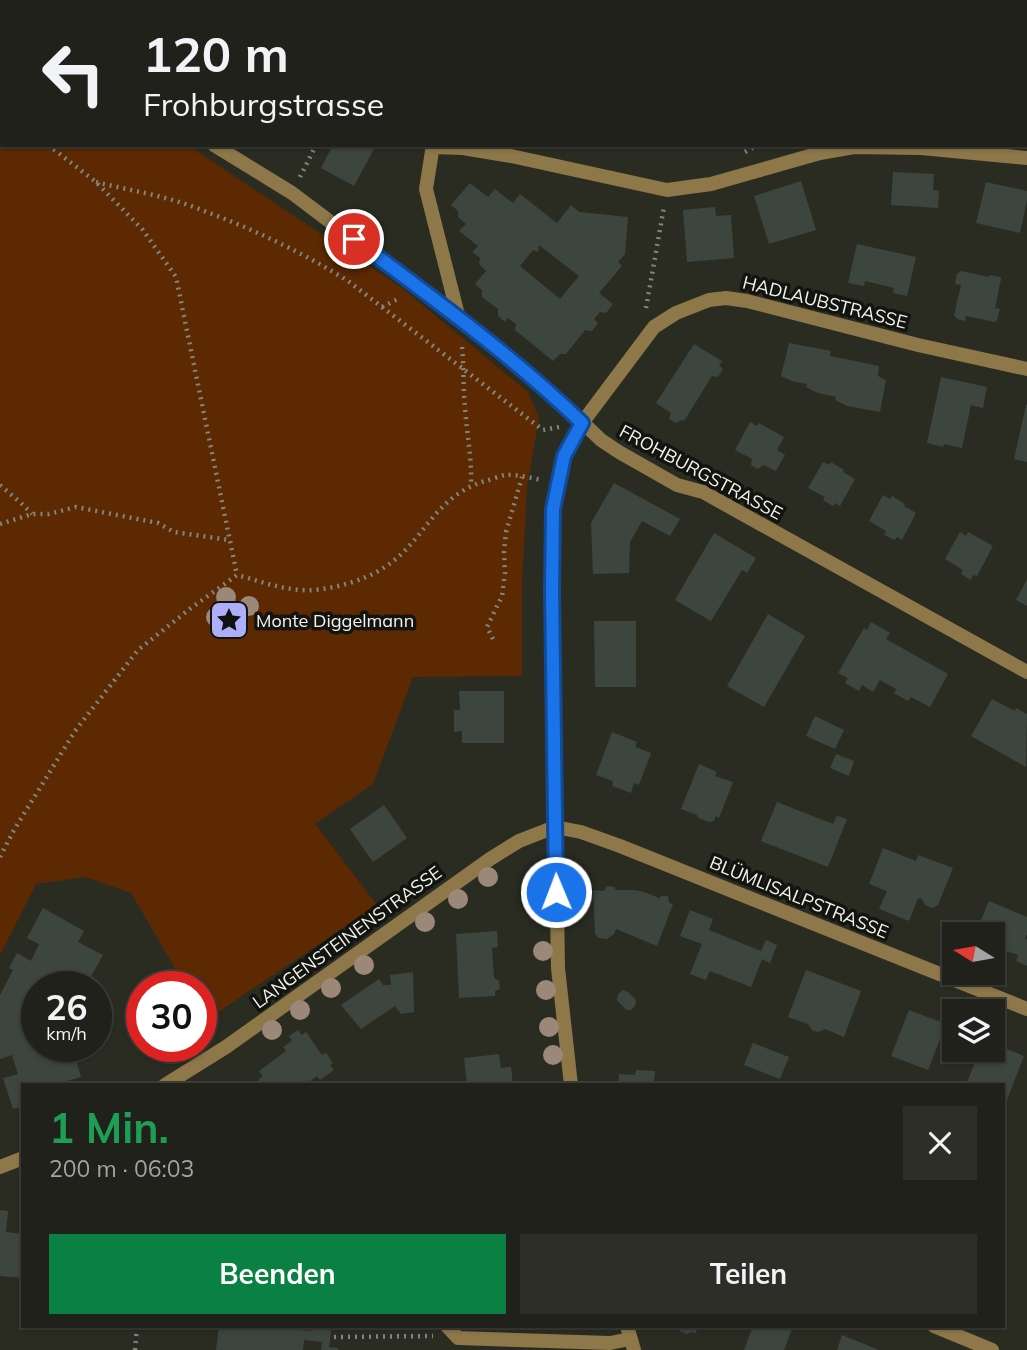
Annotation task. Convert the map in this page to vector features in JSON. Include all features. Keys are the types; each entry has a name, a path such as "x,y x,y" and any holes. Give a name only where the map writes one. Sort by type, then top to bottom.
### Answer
{"street":[{"name":"FROHBURGSTRASSE","path":"217,147 292,193 459,319 553,394 601,440 618,452 677,485 704,492 1027,672"},
{"path":"433,147 426,189 459,319"},
{"path":"448,147 511,156 667,190 711,184 849,147"},
{"path":"888,147 1027,159"},
{"name":"HADLAUBSTRASSE","path":"571,1083 558,968 553,509 564,456 582,423 654,327 676,313 709,300 726,298 747,302 1027,369"},
{"name":"BLÜMLISALPSTRASSE","path":"555,827 581,832 621,846 1027,1009"},
{"name":"LANGENSTEINENSTRASSE","path":"168,1083 226,1047 490,859 519,842 555,827"},
{"path":"0,1167 21,1159"},
{"path":"449,1328 458,1338 610,1343 630,1339"},
{"path":"939,1328 992,1350"}],"path":[{"path":"51,147 96,182 143,230 176,277 237,575"},
{"path":"292,193 315,147"},
{"path":"96,182 189,205 266,236 315,260 348,281 542,430"},
{"path":"646,309 667,190"},
{"path":"382,307 410,294"},
{"path":"465,372 471,486"},
{"path":"237,575 289,590 313,590 342,585 386,567 400,555 443,505 471,486 506,475 534,478"},
{"path":"493,639 487,627 502,596 506,532 522,477"},
{"path":"0,485 32,514"},
{"path":"0,524 32,514 49,514 76,507 158,523 174,532 230,540"},
{"path":"0,857 75,731 138,650 237,575"},
{"path":"135,1350 137,1328"},
{"path":"334,1337 432,1336"}],"shaded area":[{"path":"0,147 191,147 402,288 528,392 539,418 527,487 522,585 522,676 413,677 373,784 315,824 377,905 217,1013 217,971 177,971 131,893 86,877 36,884 0,955"}],"building":[{"path":"332,147 375,147 354,186 321,168"},
{"path":"893,172 934,174 933,190 939,191 938,208 891,205"},
{"path":"801,181 816,230 769,244 754,196"},
{"path":"986,182 1027,191 1020,233 976,223"},
{"path":"470,183 488,197 495,189 513,203 520,194 557,223 571,205 579,212 628,217 625,254 618,262 622,266 599,293 613,304 606,313 600,312 594,319 598,323 592,331 585,330 566,354 560,354 553,361 515,330 516,324 508,318 505,322 498,316 498,309 482,297 482,290 475,284 486,271 479,264 480,258 472,252 478,246 459,231 466,224 451,205","holes":["539,245 579,276 560,299 520,266 533,250 538,252"]},
{"path":"715,207 716,216 731,215 734,258 687,262 683,210"},
{"path":"857,244 916,257 907,296 893,293 894,288 865,281 864,286 848,283"},
{"path":"961,271 1000,277 995,308 1000,309 995,322 966,316 965,321 954,315 961,285 955,284 957,274"},
{"path":"789,343 831,351 830,356 879,366 878,376 886,380 880,412 847,406 835,400 836,397 818,393 806,387 807,384 781,376"},
{"path":"694,344 722,361 719,365 723,369 718,377 712,376 684,421 676,423 669,419 671,413 656,403"},
{"path":"941,377 987,387 983,408 971,405 962,448 927,443"},
{"path":"1027,405 1027,462 1014,459"},
{"path":"750,422 757,426 759,423 784,437 777,450 785,455 776,471 763,465 758,469 751,465 752,459 735,450"},
{"path":"823,462 830,465 831,462 855,479 840,506 835,503 833,506 823,500 825,497 808,488"},
{"path":"614,483 680,519 670,536 642,521 630,542 629,573 593,574 591,523"},
{"path":"883,495 890,499 892,496 916,513 902,540 884,535 886,531 869,521"},
{"path":"960,532 966,536 968,532 993,546 977,576 973,575 971,580 961,574 963,570 945,559"},
{"path":"714,533 756,558 747,573 742,570 711,621 675,600"},
{"path":"1027,579 1027,606 1016,600"},
{"path":"768,614 805,636 764,707 727,686"},
{"path":"594,621 636,621 636,687 595,687"},
{"path":"871,622 890,633 886,639 948,674 930,707 911,697 908,701 894,693 896,689 880,680 873,692 862,685 859,691 845,683 848,678 838,673 864,628 867,630"},
{"path":"459,691 504,691 504,743 462,743 462,731 454,732 454,710 460,710"},
{"path":"992,699 1027,714 1026,767 971,736"},
{"path":"815,716 844,730 835,749 806,736"},
{"path":"612,732 637,742 635,747 651,753 639,785 634,783 631,793 612,786 613,781 596,775"},
{"path":"836,754 854,761 849,776 830,768"},
{"path":"699,764 717,772 715,776 733,782 719,818 716,816 714,821 698,818 697,815 681,809"},
{"path":"777,802 833,824 837,816 847,819 828,867 761,841"},
{"path":"384,805 407,838 373,862 350,829"},
{"path":"883,848 916,861 918,855 953,868 938,905 933,908 918,898 909,921 879,909 887,891 869,884"},
{"path":"607,886 616,890 644,892 659,898 668,896 669,903 673,904 657,946 616,929 607,939 598,938 595,933 593,890 604,891"},
{"path":"989,901 1027,917 1027,966 1016,961 1018,955 1005,951 1005,922 980,922"},
{"path":"43,908 84,931 78,942 103,955 94,971 21,971 21,1062 77,1062 81,1077 60,1083 21,1083 21,1107 13,1109 3,1078 18,1074 12,1055 0,1059 0,995 13,970 9,968 17,953 31,961 39,944 27,938"},
{"path":"690,910 713,919 709,930 761,951 766,940 777,945 770,963 762,959 751,987 710,971 706,980 690,974 702,944 680,936"},
{"path":"497,931 498,947 492,948 494,978 499,981 500,989 495,991 495,996 459,998 456,934"},
{"path":"806,970 861,991 844,1037 825,1029 818,1032 812,1030 808,1024 788,1017"},
{"path":"413,972 414,1012 401,1014 395,1006 361,1029 341,1005 379,979 383,985 391,985 390,975"},
{"path":"623,990 636,1000 631,1010 626,1010 617,1000 618,994"},
{"path":"909,1010 942,1022 942,1034 928,1070 891,1056"},
{"path":"298,1030 302,1035 306,1032 322,1055 326,1053 334,1070 320,1080 317,1076 308,1083 260,1083 258,1080 263,1076 259,1071 286,1051 283,1047 292,1041 289,1036"},
{"path":"753,1043 789,1057 780,1079 744,1065"},
{"path":"1005,1048 1024,1056 1007,1100 1005,1083 967,1083 975,1062 1005,1062"},
{"path":"499,1054 501,1068 511,1067 513,1083 467,1083 464,1058"},
{"path":"636,1070 655,1071 654,1083 618,1083 619,1074 635,1075"},
{"path":"0,1210 8,1211 6,1232 21,1234 21,1278 0,1276"},
{"path":"219,1328 285,1328 311,1331 312,1328 332,1328 329,1347 338,1348 321,1350 322,1342 304,1340 303,1350 216,1350"},
{"path":"679,1328 697,1328 696,1333 687,1334"},
{"path":"752,1328 792,1328 784,1350 744,1350"},
{"path":"842,1335 879,1350 837,1350"}],"place":[{"name":"Monte Diggelmann","path":"229,620"}],"route":[{"path":"354,239 553,394 582,423 564,456 553,509 556,892"}]}
